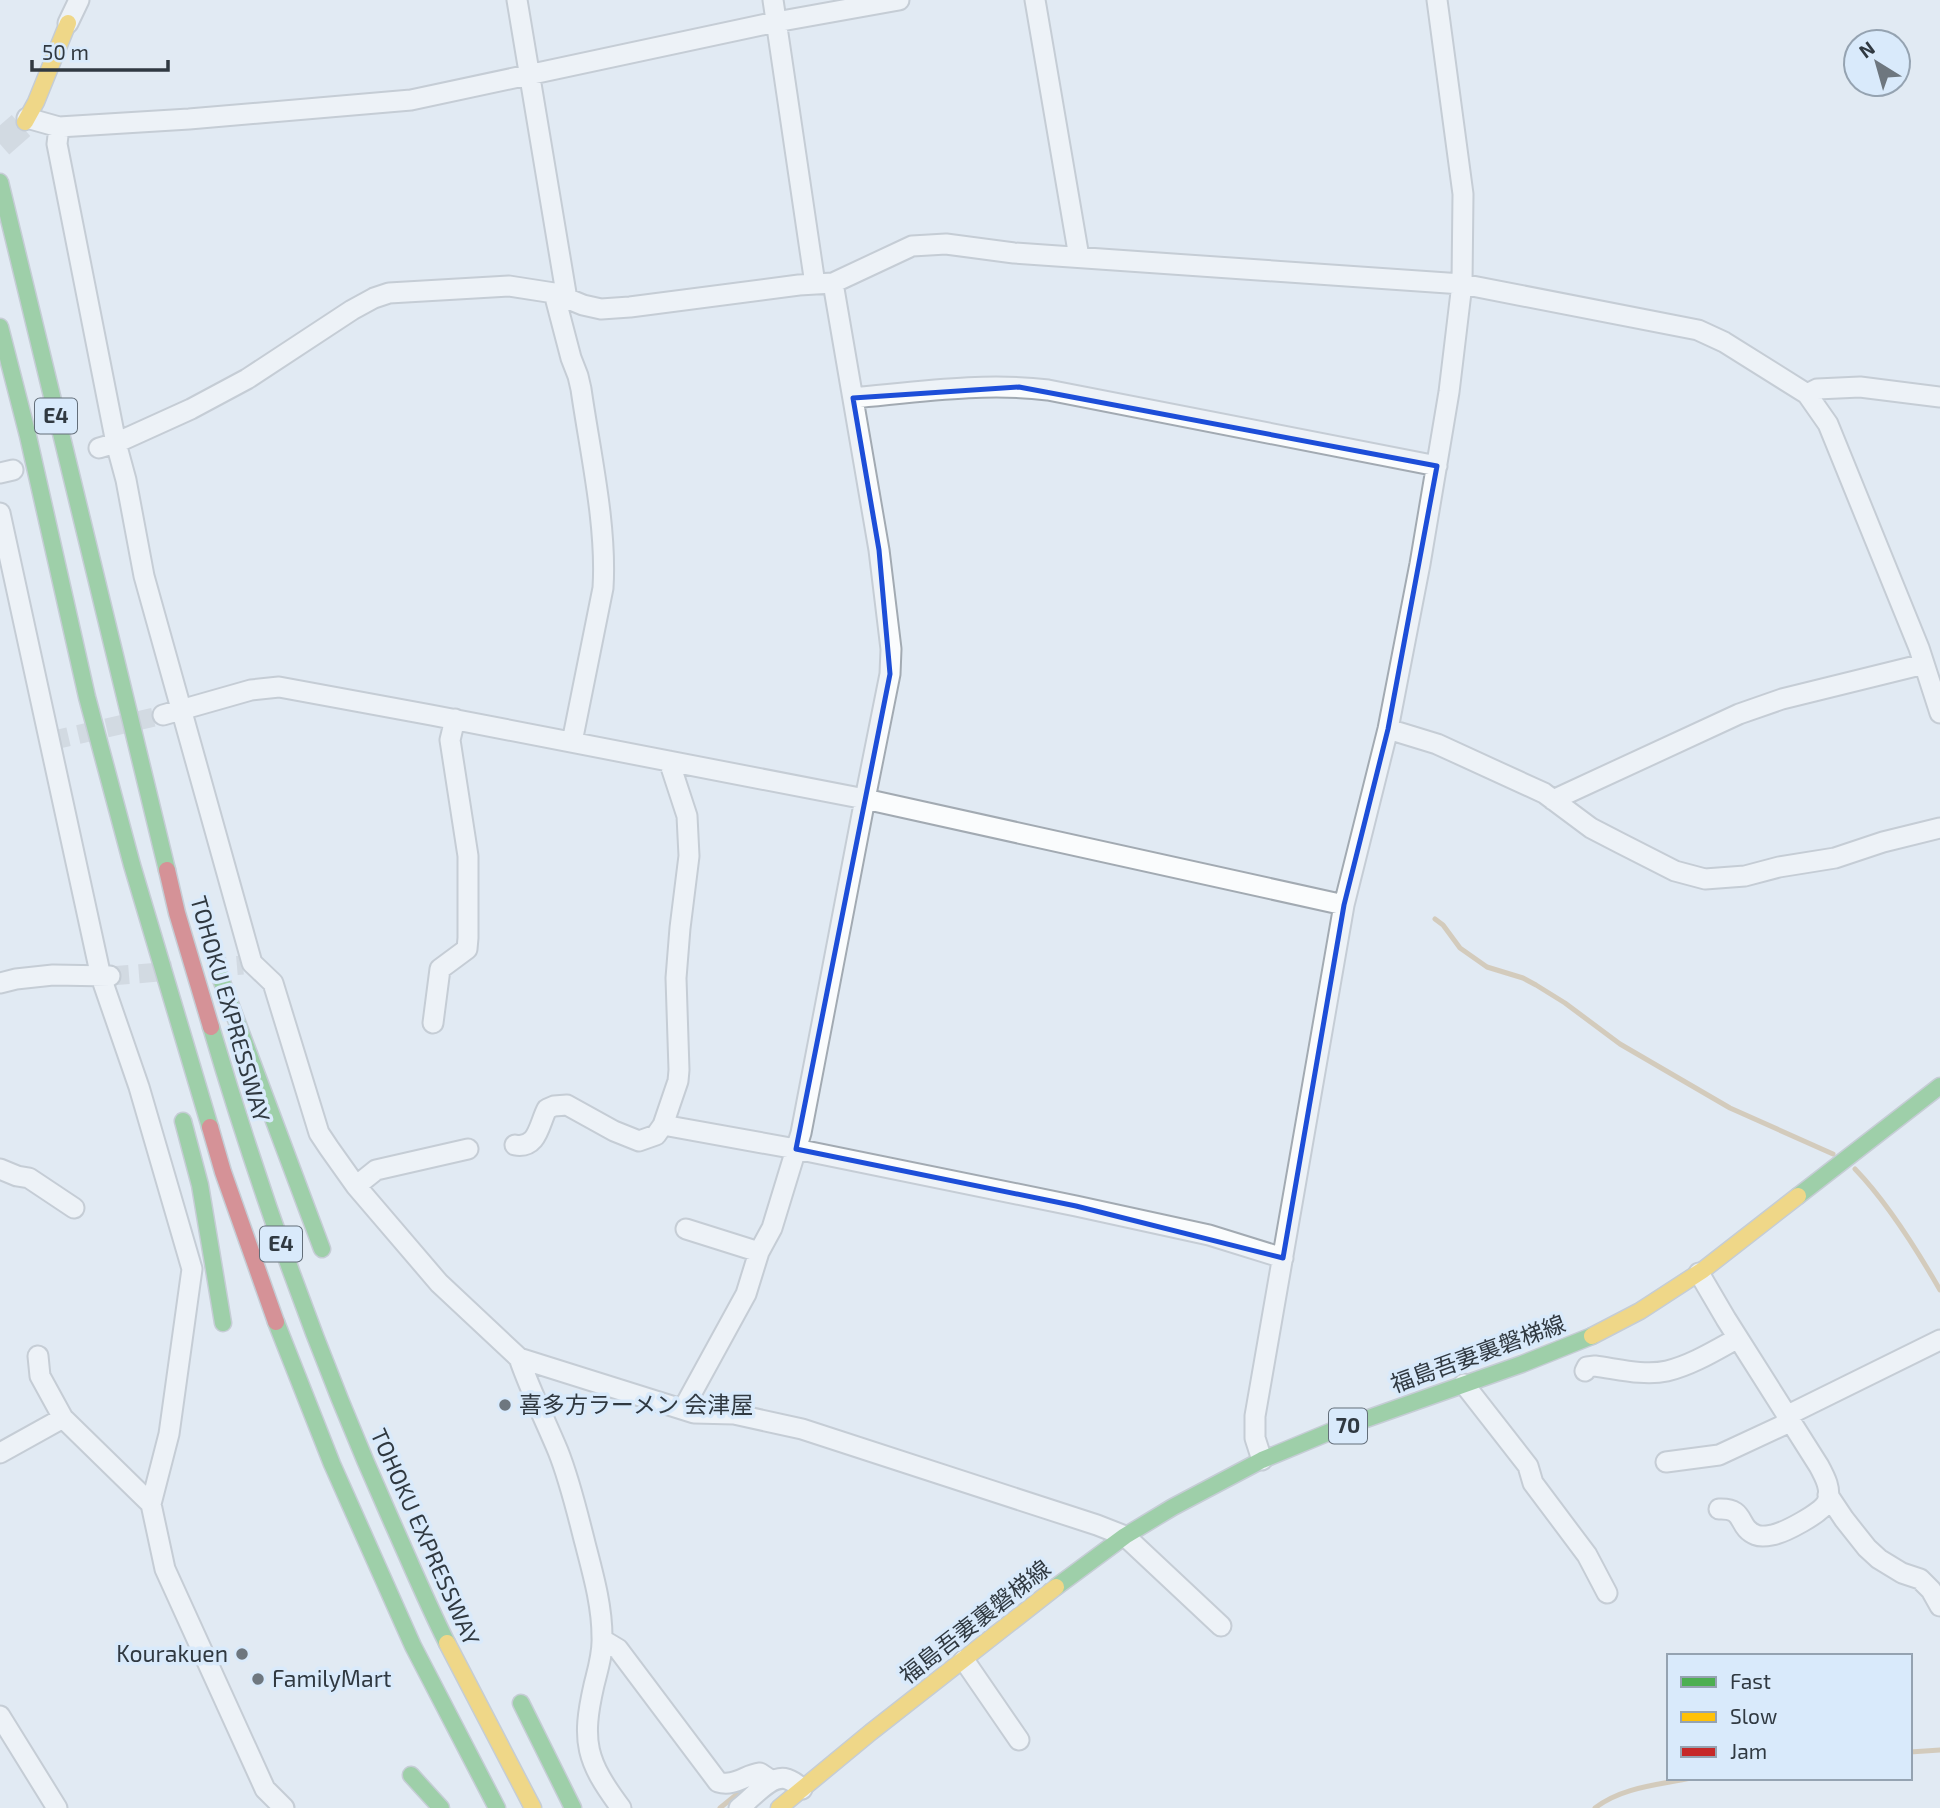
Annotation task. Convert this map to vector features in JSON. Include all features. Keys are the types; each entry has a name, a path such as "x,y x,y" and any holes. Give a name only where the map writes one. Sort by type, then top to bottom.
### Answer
{"main road":[{"path":"26,120 68,23"},
{"name":"TOHOKU EXPRESSWAY","path":"0,182 177,913 242,1128 296,1286 360,1451 438,1625 533,1808"},
{"name":"E4","path":"0,327 31,449 87,696 132,865 219,1159 275,1320 332,1464 413,1646 497,1808"},
{"path":"113,650 182,863"},
{"path":"87,696 120,880"},
{"path":"212,953 322,1249"},
{"name":"福島吾妻裏磐梯線","path":"779,1808 1034,1603 1125,1536 1262,1460 1332,1431 1588,1338 1640,1311 1699,1273 1940,1086"},
{"path":"179,1105 200,1185 223,1323"},
{"path":"521,1703 573,1808"},
{"path":"411,1775 440,1808"}],"street":[{"path":"68,23 79,0"},
{"path":"517,0 570,358 581,389 605,566 572,742"},
{"path":"683,1409 746,1294 759,1252 772,1228 801,1133 890,674 891,649 879,550 853,398 824,283 773,0"},
{"path":"26,120 59,127 411,100 776,22 899,0"},
{"path":"1035,0 1079,257"},
{"path":"1262,1460 1255,1438 1255,1416 1344,905 1388,729 1420,564 1449,392 1462,284 1463,194 1437,0"},
{"path":"59,127 57,144 107,445 126,480 172,712 247,964 273,983 319,1133 356,1186 439,1283 519,1357 694,1413 734,1414 802,1429 1097,1525 1125,1536 1221,1626"},
{"path":"107,445 191,409 247,379 352,310 389,293 509,286 561,296 601,309 824,283 912,246 946,244 1014,253 1462,284 1698,330 1724,342 1807,394 1828,424 1924,664 1940,713"},
{"path":"853,398 972,388 1019,387 1048,390 1437,466"},
{"path":"1807,394 1817,388 1860,387 1940,397"},
{"path":"0,513 105,976 192,1269 169,1434 151,1504 164,1569 265,1789 284,1808"},
{"path":"1553,800 1739,714 1782,699 1924,664"},
{"path":"172,712 251,690 279,687 865,799 1344,905"},
{"path":"433,1023 440,969 467,949 468,938 468,856 450,740 455,719"},
{"path":"1388,729 1437,744 1544,793 1591,828 1675,871 1705,879 1745,876 1779,867 1835,858 1883,842 1940,828"},
{"path":"515,1145 522,1146 536,1138 547,1109 554,1106 567,1105 639,1141 656,1135 663,1125 678,1081 676,978 688,856 687,816 669,761"},
{"path":"0,983 53,975 105,976"},
{"path":"663,1125 1076,1206 1209,1235 1283,1258"},
{"path":"356,1186 376,1170 468,1149"},
{"path":"0,1169 29,1178 74,1208"},
{"path":"686,1229 759,1252"},
{"path":"1699,1273 1827,1482 1826,1504 1820,1510 1773,1535 1756,1535 1746,1528 1737,1513 1729,1509 1719,1509"},
{"path":"1586,1371 1587,1367 1595,1366 1665,1371 1704,1356 1738,1338"},
{"path":"1666,1462 1719,1455 1940,1340"},
{"path":"38,1356 40,1376 62,1418 151,1504"},
{"path":"519,1357 527,1382 559,1453 573,1495 601,1606 603,1640 589,1704 587,1748 600,1780 621,1808"},
{"path":"1464,1384 1528,1466 1533,1483 1587,1555 1607,1593"},
{"path":"0,1453 62,1418"},
{"path":"1828,1495 1867,1548 1902,1573 1920,1579 1931,1590 1940,1606"},
{"path":"603,1640 618,1649 718,1782 729,1784 760,1773 772,1781"},
{"path":"964,1660 1019,1740"},
{"path":"0,1716 57,1808"},
{"path":"739,1808 779,1778 788,1779 802,1788"}],"highlighted area":[{"path":"1019,387 1437,466 1388,729 1344,905 1283,1258 1076,1206 796,1149 890,674 879,550 853,398"}],"waterway":[{"path":"1435,919 1443,925 1460,948 1487,967 1536,985 1620,1044 1730,1108 1833,1154"},
{"path":"1855,1169 1890,1211 1940,1290"},
{"path":"1912,1752 1940,1750"},
{"path":"1595,1808 1629,1791 1680,1780"},
{"path":"720,1808 747,1786"}],"tunnel":[{"path":"0,144 25,122"},
{"path":"50,741 163,715"},
{"path":"208,968 243,965"},
{"path":"110,976 172,971"}],"traffic: fast":[{"path":"0,182 167,870"},
{"path":"0,327 28,436 87,697 132,865 210,1127"},
{"path":"219,974 322,1249"},
{"path":"211,1027 250,1153 316,1339 366,1461 447,1643"},
{"path":"1798,1196 1940,1086"},
{"path":"183,1121 200,1185 223,1323"},
{"path":"276,1322 332,1464 413,1646 497,1808"},
{"path":"1056,1587 1125,1536 1262,1460 1332,1431 1522,1364 1592,1336"},
{"path":"521,1703 573,1808"},
{"path":"411,1775 441,1808"}],"traffic: slow":[{"path":"25,122 36,102 68,23"},
{"path":"1592,1336 1640,1311 1703,1270 1798,1196"},
{"path":"779,1808 1056,1587"},
{"path":"447,1643 533,1808"}],"traffic: jam":[{"path":"167,870 211,1027"},
{"path":"210,1127 223,1172 276,1322"}],"place":[{"name":"喜多方ラーメン 会津屋","path":"505,1405"},
{"name":"Kourakuen","path":"242,1654"},
{"name":"FamilyMart","path":"258,1679"}]}
